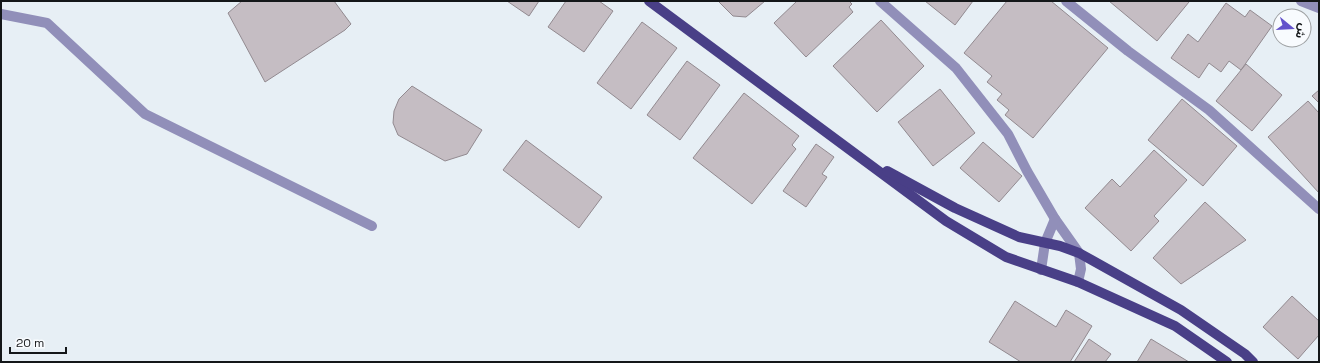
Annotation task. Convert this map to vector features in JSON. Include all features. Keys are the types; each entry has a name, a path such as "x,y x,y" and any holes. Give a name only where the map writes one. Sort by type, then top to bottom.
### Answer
{"main road":[{"path":"649,1 946,221 1006,257 1078,282 1175,326 1226,362"},
{"path":"853,152 955,208 1019,237 1060,246 1079,253 1182,310 1245,354 1253,362"}],"street":[{"path":"880,1 956,68 1008,134 1027,172 1055,218 1079,253 1081,269 1078,282"},
{"path":"1066,1 1128,51 1209,110 1319,209"},
{"path":"1301,1 1319,8"},
{"path":"1,14 47,23 145,114 372,226"},
{"path":"1040,270 1045,243 1055,218"}],"building":[{"path":"242,1 334,1 351,24 345,30 265,82 228,13"},
{"path":"507,1 539,1 529,16"},
{"path":"566,1 599,1 613,11 584,52 548,27"},
{"path":"718,1 765,1 746,17 733,16"},
{"path":"797,1 849,1 852,4 849,7 853,12 806,57 774,23"},
{"path":"925,1 973,1 955,25"},
{"path":"1007,1 1051,1 1108,48 1033,138 1005,115 1009,110 997,100 1002,94 987,82 992,76 964,53"},
{"path":"1109,1 1188,1 1189,2 1157,41"},
{"path":"1226,3 1245,17 1250,10 1272,26 1241,70 1229,61 1221,72 1209,63 1199,78 1171,58 1188,34 1198,42"},
{"path":"881,20 924,66 877,112 833,66"},
{"path":"642,22 677,48 631,109 597,83"},
{"path":"687,61 720,85 680,140 647,115"},
{"path":"1246,64 1282,95 1252,131 1216,101"},
{"path":"412,86 482,130 467,154 445,161 398,135 393,123 394,111 399,99"},
{"path":"940,89 975,133 933,166 898,122"},
{"path":"1319,90 1319,103 1312,96"},
{"path":"744,93 799,136 792,145 796,149 752,204 693,158"},
{"path":"1182,99 1237,146 1203,186 1148,140"},
{"path":"1308,101 1319,113 1319,193 1268,137"},
{"path":"526,140 602,197 579,228 503,170"},
{"path":"983,142 1022,176 999,202 960,168"},
{"path":"816,144 834,157 822,174 827,177 806,207 783,191"},
{"path":"1154,150 1187,180 1154,216 1159,221 1131,251 1085,208 1112,179 1120,187"},
{"path":"1205,202 1246,240 1181,284 1153,258"},
{"path":"1292,296 1319,321 1319,335 1298,359 1263,327"},
{"path":"1015,301 1056,327 1066,310 1092,326 1070,362 1021,362 989,342"},
{"path":"1089,339 1111,354 1105,362 1074,362"},
{"path":"1151,339 1189,362 1137,362"}]}
